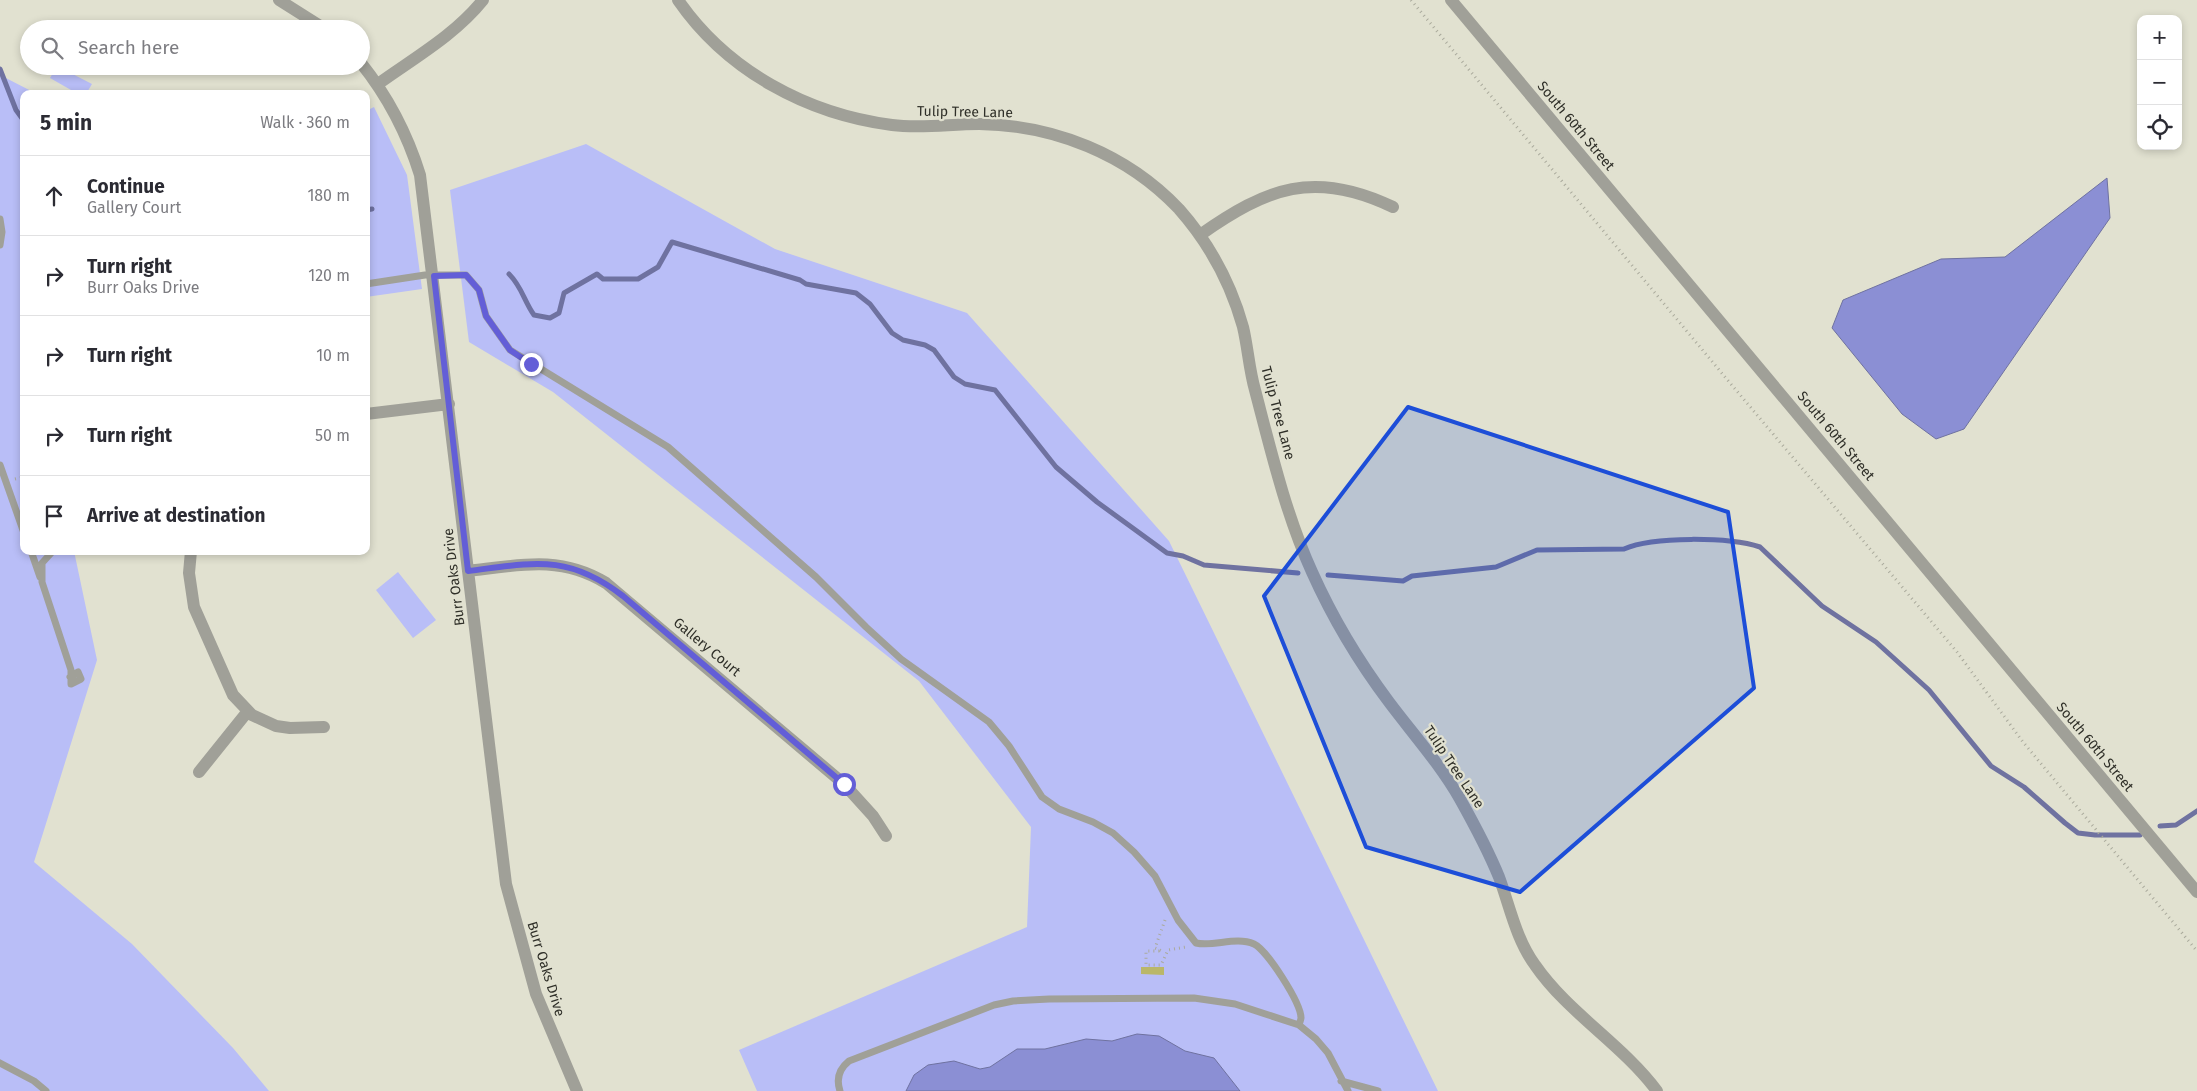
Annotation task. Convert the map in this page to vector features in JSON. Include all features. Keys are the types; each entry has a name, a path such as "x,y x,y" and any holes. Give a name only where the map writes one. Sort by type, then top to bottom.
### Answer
{"street":[{"path":"279,0 311,20"},
{"path":"378,84 451,32 472,14 483,0"},
{"name":"Tulip Tree Lane","path":"678,0 709,37 736,61 764,81 796,98 844,116 895,126 1007,125 1039,130 1068,138 1100,151 1147,181 1178,208 1200,235 1218,264 1232,295 1243,328 1253,385 1292,521 1310,568 1331,613 1357,657 1456,793 1489,855 1522,943 1533,964 1550,985 1628,1059 1657,1091"},
{"name":"South 60th Street","path":"1451,0 2197,892"},
{"name":"Burr Oaks Drive","path":"370,74 397,114 410,144 420,176 434,276 506,884 536,994 577,1091"},
{"path":"1200,235 1249,203 1272,194 1297,188 1322,187 1347,190 1372,197 1393,207"},
{"path":"370,414 449,404"},
{"path":"191,555 189,573 194,607 226,683 233,695 248,711 276,726 290,728 324,727"},
{"name":"Gallery Court","path":"468,571 550,564 572,567 606,583 838,778 873,816 886,836"},
{"path":"199,772 248,711"}],"lane":[{"path":"0,219 2,232 0,245"},
{"path":"370,283 425,275 466,275 479,290 486,316 510,350 668,447 816,577 901,659 989,722 1009,746 1042,797 1059,809 1093,822 1113,833 1134,852 1155,876 1189,937 1196,943 1243,942 1253,944 1263,950 1277,968 1295,1003 1301,1018 1299,1026"},
{"path":"0,464 20,522"},
{"path":"32,555 71,670 70,677"},
{"path":"42,582 42,563 49,555"},
{"path":"840,1091 838,1084 840,1070 849,1061 976,1011 1013,1001 1194,998 1235,1004 1299,1026 1316,1039 1328,1053 1348,1091"},
{"path":"0,1062 34,1081 46,1091"},
{"path":"1342,1081 1378,1091"}],"path":[{"path":"1411,0 1724,378 1956,652 2023,742 2197,951"},
{"path":"1172,908 1164,922 1154,948 1162,951 1146,951 1146,965 1161,964 1168,950 1196,943"}],"highlighted area":[{"path":"1408,407 1728,512 1754,688 1520,892 1366,847 1264,596"}],"shaded area":[{"path":"0,75 29,90 20,90 20,555 75,555 97,660 34,862 132,944 233,1048 269,1091 0,1091"},
{"path":"52,75 74,75 92,84 88,90 71,90 50,78"},
{"path":"374,107 407,175 422,289 370,296 370,109"},
{"path":"586,144 775,249 967,313 1169,541 1438,1091 757,1091 739,1050 1027,927 1031,827 919,681 553,392 469,342 450,190"},
{"path":"2107,178 2110,218 1964,429 1936,439 1902,414 1832,328 1843,300 1941,259 2005,257"},
{"path":"398,572 436,620 413,638 376,590"},
{"path":"1137,1034 1159,1036 1185,1051 1214,1058 1240,1091 906,1091 914,1075 928,1065 954,1061 980,1069 990,1067 1017,1049 1045,1049 1086,1039 1112,1041"}],"building":[{"path":"1141,967 1164,967 1164,975 1141,974"}],"waterway":[{"path":"0,69 16,110 20,116"},
{"path":"509,274 517,284 534,315 550,318 559,313 564,293 597,274 603,279 638,279 658,267 672,242 800,280 806,284 856,293 870,304 892,333 903,340 925,345 934,350 954,377 965,384 995,390 1056,467 1097,502 1167,553 1183,556 1204,565 1298,573"},
{"path":"1328,575 1403,581 1412,576 1496,567 1537,550 1624,549 1637,545 1672,540 1730,541 1760,547 1822,606 1876,642 1929,690 1991,766 2024,787 2078,833 2140,835"},
{"path":"2160,826 2176,825 2197,811"}],"route":[{"path":"531,364 510,350 486,316 479,290 466,275 448,274 434,276 468,571 528,564 550,564 572,567 594,576 623,596 844,784"}]}
